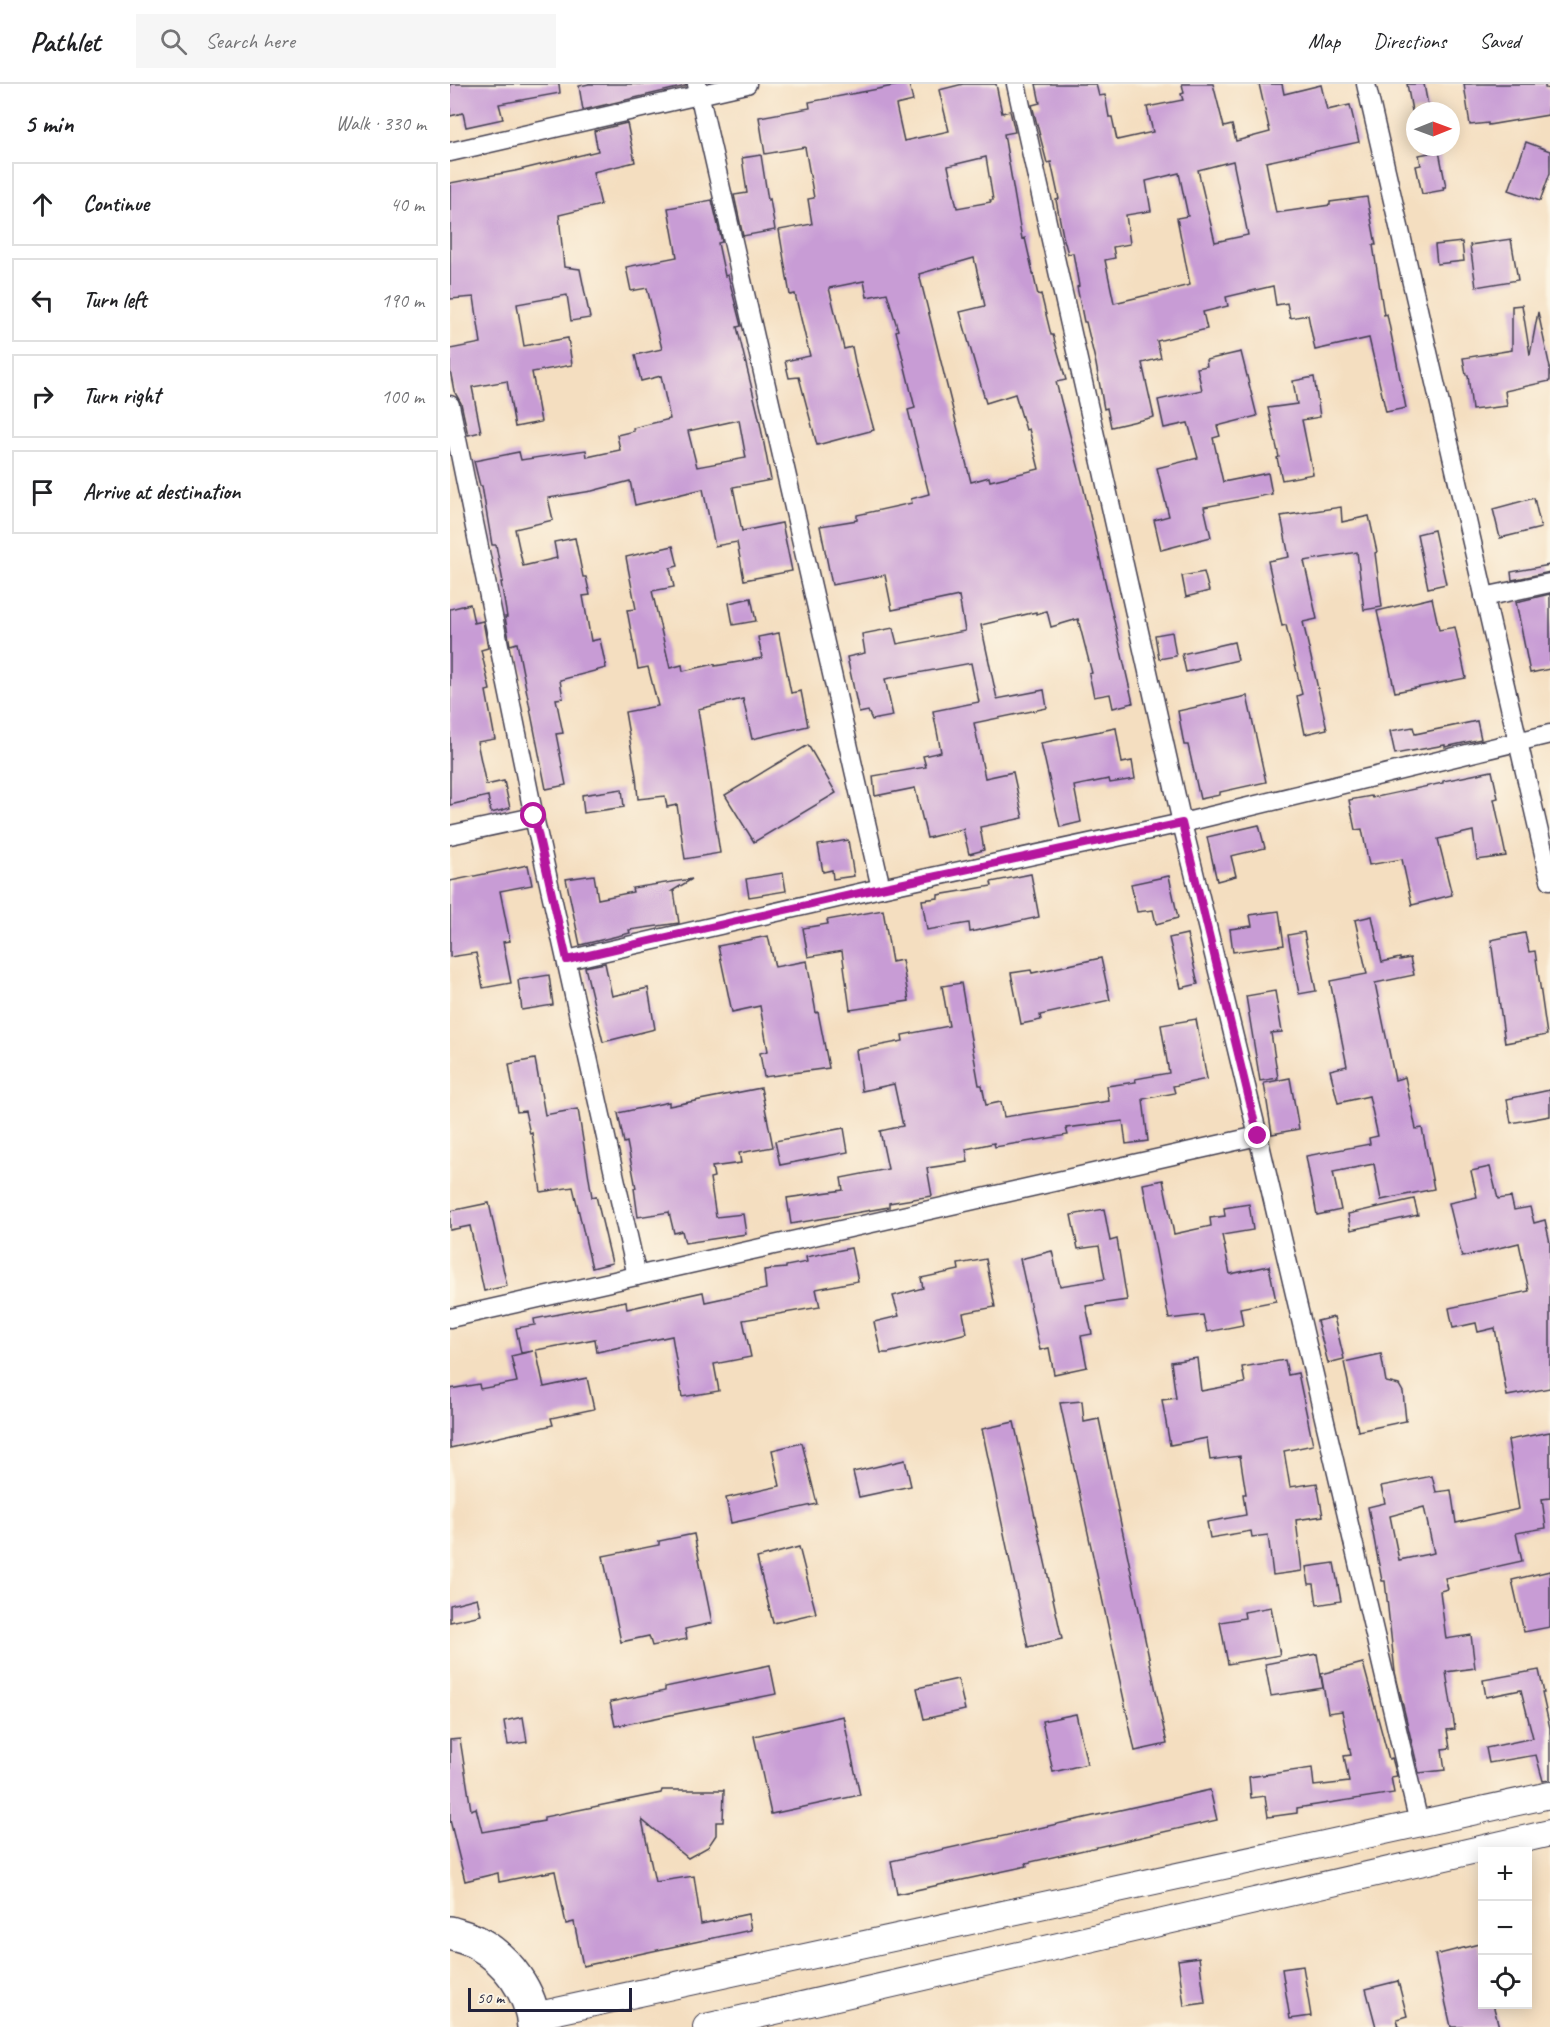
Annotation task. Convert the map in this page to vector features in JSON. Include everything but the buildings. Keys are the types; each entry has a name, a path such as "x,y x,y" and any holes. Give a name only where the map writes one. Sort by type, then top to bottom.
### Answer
{"highway":[{"path":"450,1933 476,1942 502,1960 522,1986 534,2021"}],"main road":[{"path":"534,2021 1550,1795"},
{"path":"706,2027 1550,1833"}],"street":[{"path":"450,152 698,89 747,84"},
{"path":"1016,84 1182,823 1419,1823"},
{"path":"1366,84 1550,880"},
{"path":"698,89 881,888"},
{"path":"450,405 534,816 637,1276"},
{"path":"1484,597 1550,583"},
{"path":"567,960 881,888 1182,823 1550,734"},
{"path":"450,835 534,816"},
{"path":"450,1318 1258,1136"}],"route":[{"path":"534,816 567,960 881,888 1182,823 1258,1136"}]}
